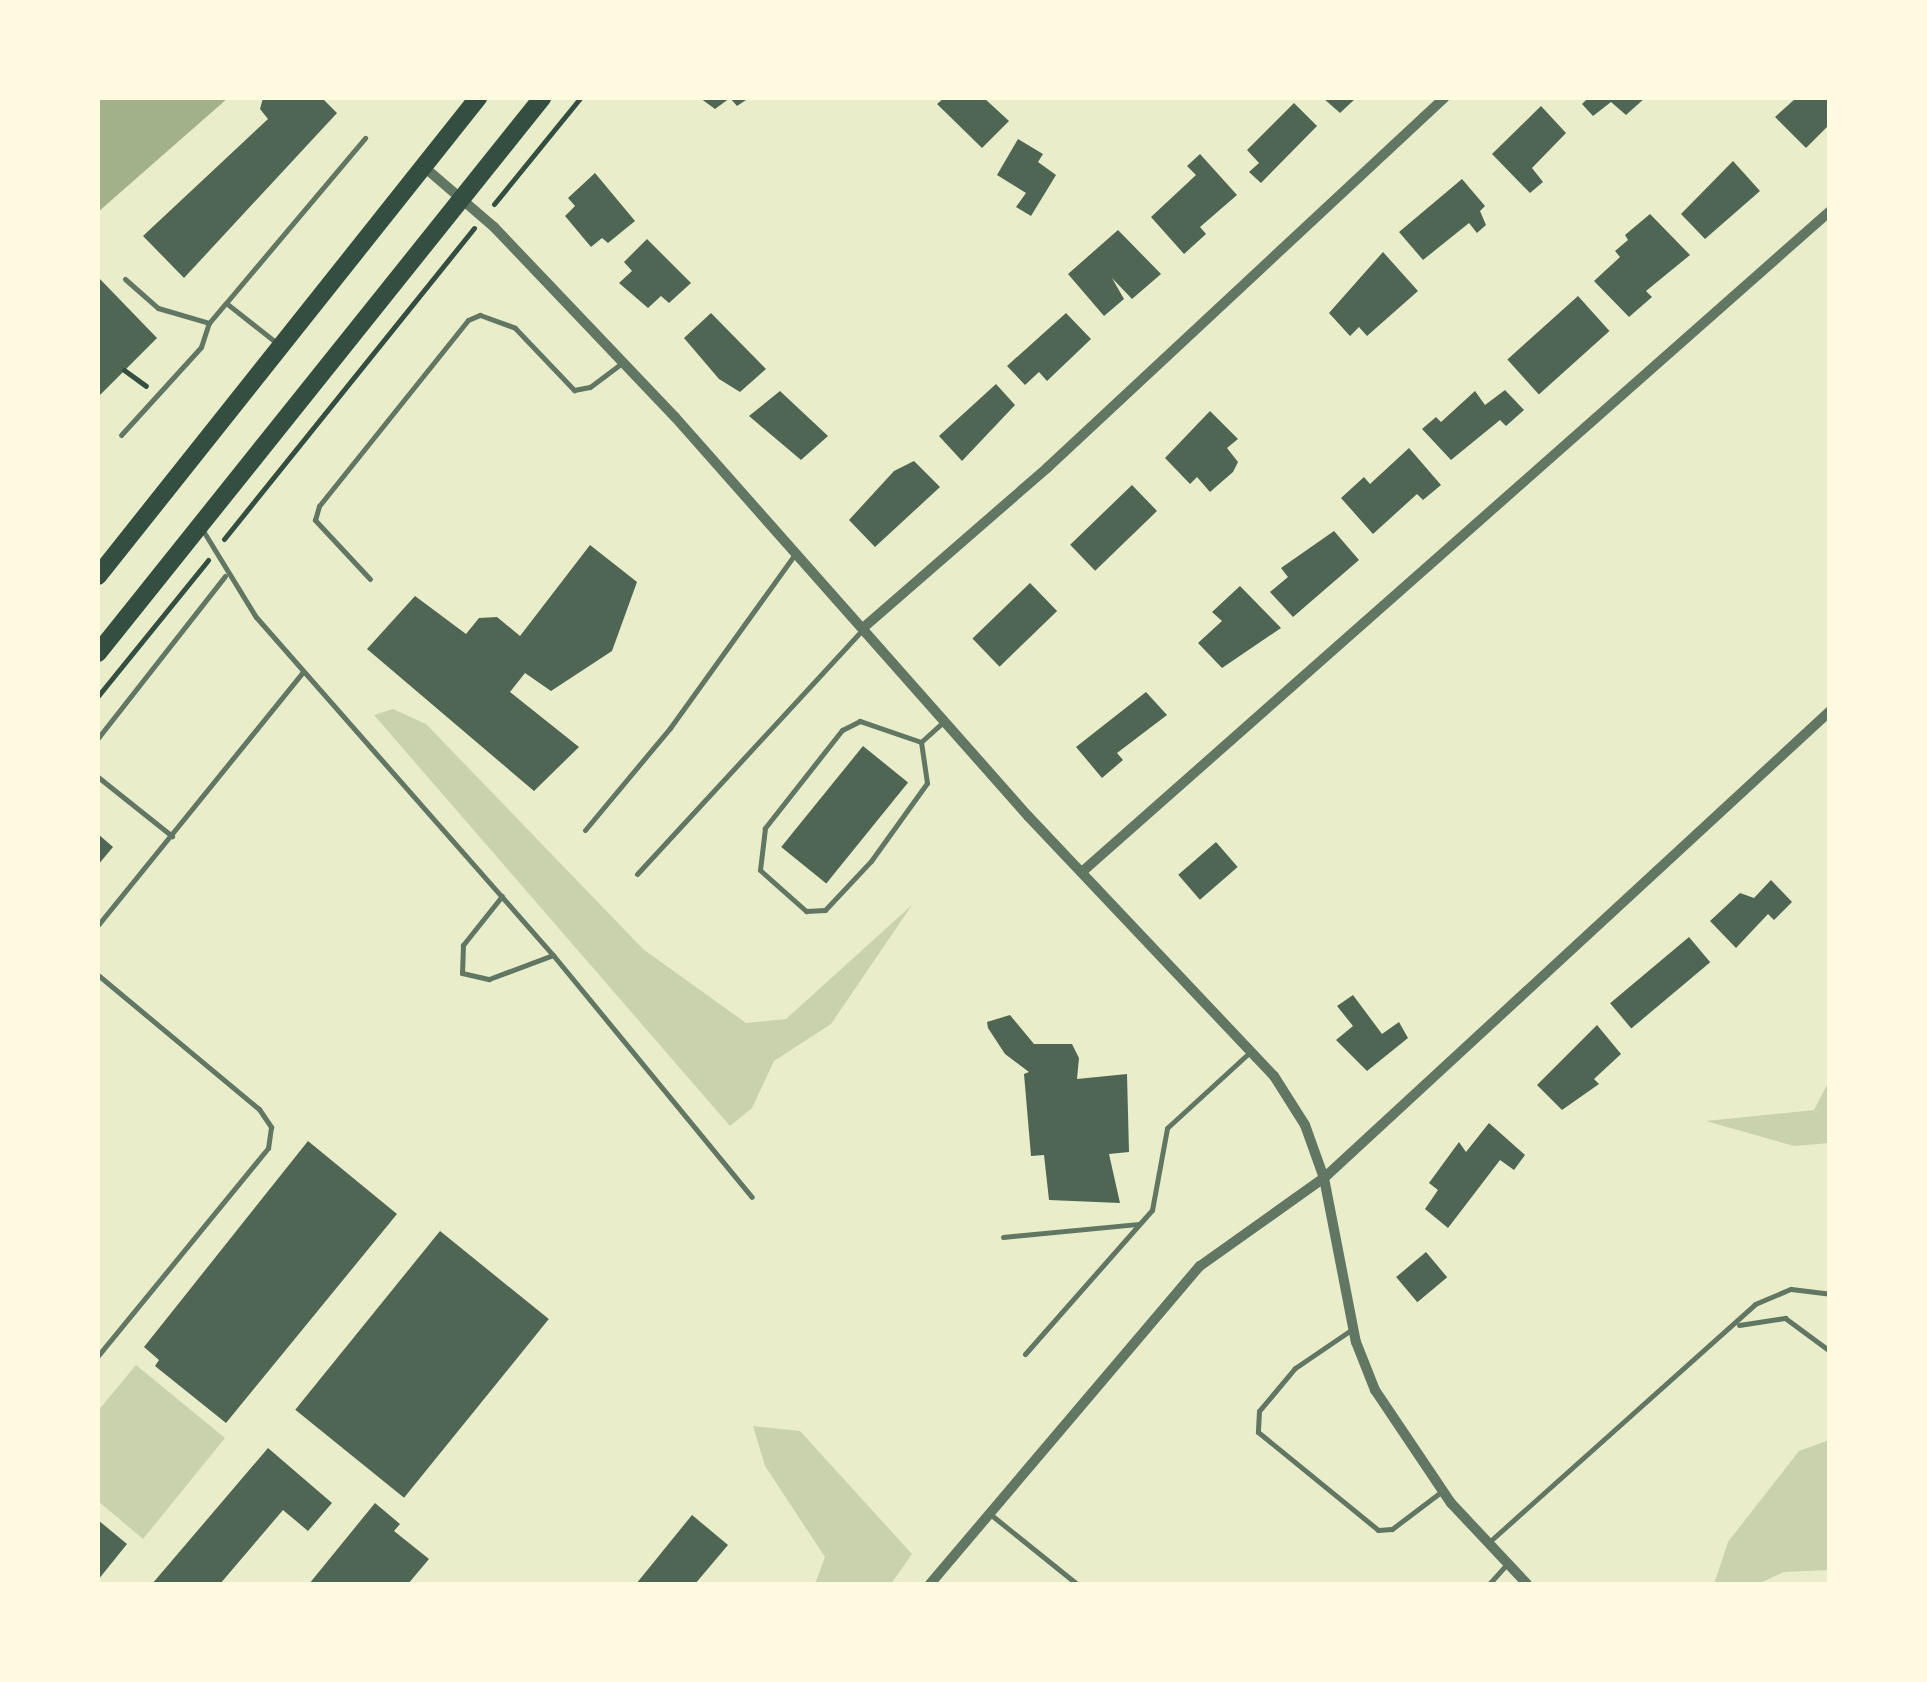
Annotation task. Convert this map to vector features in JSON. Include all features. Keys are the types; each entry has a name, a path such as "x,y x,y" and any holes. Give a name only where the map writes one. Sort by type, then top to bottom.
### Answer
{"main road":[{"path":"98,576 478,98"},
{"path":"98,653 460,195 542,98"}],"street":[{"path":"863,628 1048,468 1444,98"},
{"path":"422,165 460,195 623,363 863,628 942,722 1253,1049 1306,1125 1324,1178 1354,1328 1375,1390 1442,1491 1526,1584"},
{"path":"1083,871 1830,211"},
{"path":"930,1584 1200,1266 1324,1178 1830,711"}],"lane":[{"path":"120,435 201,348 209,323 365,138"},
{"path":"125,279 158,308 209,323"},
{"path":"226,303 280,346"},
{"path":"370,579 316,520 319,506 468,320 480,315 515,328 574,390 590,387 623,363"},
{"path":"200,526 226,576 303,672 553,955 752,1197"},
{"path":"585,830 670,728 796,553"},
{"path":"98,738 226,576"},
{"path":"637,874 863,628"},
{"path":"98,925 303,672"},
{"path":"860,721 921,742 927,783 871,861 824,910 806,911 760,870 765,828 842,730 860,721"},
{"path":"921,742 942,722"},
{"path":"98,776 172,836"},
{"path":"502,896 463,944 462,974 490,979 553,955"},
{"path":"98,975 258,1109 271,1127 268,1148 98,1356"},
{"path":"1024,1354 1141,1224 1158,1196 1167,1128 1253,1049"},
{"path":"1003,1237 1141,1224"},
{"path":"1488,1543 1774,1294 1791,1288 1830,1294"},
{"path":"1736,1326 1786,1318 1830,1351"},
{"path":"1354,1328 1296,1368 1259,1411 1258,1432 1378,1530 1392,1529 1442,1491"},
{"path":"990,1514 1077,1584"},
{"path":"1489,1584 1507,1563"}],"path":[{"path":"98,696 580,98"},
{"path":"124,370 158,394"}],"shaded area":[{"path":"98,98 228,98 98,212"},
{"path":"393,709 426,724 643,949 746,1023 786,1019 912,905 831,1024 774,1061 752,1108 730,1126 374,715"},
{"path":"1829,1081 1829,1143 1794,1146 1706,1121 1814,1110"},
{"path":"136,1365 225,1438 143,1539 98,1501 98,1411"},
{"path":"753,1426 800,1431 912,1554 891,1584 815,1584 825,1557 765,1466"},
{"path":"1829,1440 1829,1570 1784,1572 1758,1584 1714,1584 1728,1542 1799,1451"}],"building":[{"path":"263,98 322,98 337,113 184,278 143,236 268,119 260,109"},
{"path":"700,98 730,98 715,109"},
{"path":"730,98 749,98 737,106"},
{"path":"944,98 984,98 1009,121 982,148 937,104"},
{"path":"1323,98 1356,98 1340,113"},
{"path":"1588,98 1645,98 1626,115 1611,102 1593,116 1582,104"},
{"path":"1796,98 1830,98 1830,124 1806,148 1775,117"},
{"path":"1294,103 1317,126 1261,183 1249,172 1259,163 1247,150"},
{"path":"1541,106 1566,133 1532,168 1543,182 1530,193 1492,154"},
{"path":"1018,139 1043,154 1038,162 1056,175 1031,216 1016,207 1026,193 997,175"},
{"path":"1200,154 1237,195 1200,227 1206,234 1184,254 1151,217 1196,175 1187,166"},
{"path":"1733,161 1760,191 1705,239 1681,214"},
{"path":"595,173 635,221 608,243 602,238 591,247 565,216 575,206 568,198"},
{"path":"1462,179 1485,206 1480,211 1486,225 1477,233 1469,223 1423,260 1399,232"},
{"path":"1650,214 1690,255 1646,291 1652,297 1629,317 1594,281 1620,257 1615,251 1628,240 1625,235"},
{"path":"1118,230 1161,274 1132,299 1112,278 1124,299 1104,316 1068,274"},
{"path":"647,239 691,283 669,303 661,296 648,308 619,283 632,271 624,262"},
{"path":"1383,252 1418,291 1367,336 1359,327 1350,336 1329,313"},
{"path":"98,277 157,338 98,397"},
{"path":"1578,296 1609,331 1539,394 1507,360"},
{"path":"711,313 766,369 740,392 719,379 684,338"},
{"path":"1066,313 1091,339 1047,381 1039,372 1025,385 1007,366"},
{"path":"996,384 1015,405 962,461 939,436"},
{"path":"1505,390 1524,410 1506,426 1500,420 1451,460 1422,429 1436,417 1441,422 1475,391 1485,405"},
{"path":"780,391 828,436 801,460 749,416"},
{"path":"1210,411 1238,439 1227,448 1238,462 1233,472 1210,492 1197,477 1190,484 1165,458"},
{"path":"1409,448 1441,485 1423,500 1417,494 1373,534 1341,498 1364,477 1370,484"},
{"path":"914,461 940,487 875,547 849,520 894,471"},
{"path":"1132,485 1157,511 1095,571 1070,545"},
{"path":"1334,531 1359,560 1293,617 1270,592 1288,577 1281,568"},
{"path":"590,545 637,582 612,651 551,691 525,673 510,692 579,747 534,791 367,649 415,596 466,634 479,618 497,617 520,636"},
{"path":"1030,583 1057,611 1000,667 972,639"},
{"path":"1240,586 1281,628 1222,668 1198,643 1222,621 1212,612"},
{"path":"1146,692 1167,715 1117,753 1123,760 1102,778 1076,747"},
{"path":"863,746 908,783 826,884 781,847"},
{"path":"98,834 113,847 98,865"},
{"path":"1216,842 1238,867 1200,900 1178,875"},
{"path":"1771,880 1792,902 1774,920 1768,914 1736,948 1710,921 1740,893 1754,898"},
{"path":"1689,937 1710,962 1631,1028 1610,1003"},
{"path":"1353,995 1382,1034 1399,1022 1408,1038 1367,1071 1336,1040 1353,1026 1337,1006"},
{"path":"1010,1015 1034,1044 1072,1044 1079,1058 1077,1079 1127,1074 1129,1152 1109,1154 1120,1203 1049,1200 1044,1155 1031,1156 1024,1074 1029,1072 1005,1054 988,1028 987,1022"},
{"path":"1597,1025 1621,1054 1594,1079 1599,1084 1562,1110 1537,1085"},
{"path":"1489,1123 1525,1155 1514,1170 1500,1160 1448,1228 1425,1209 1438,1190 1429,1183 1459,1142 1466,1152"},
{"path":"308,1141 397,1214 226,1423 155,1366 159,1360 144,1347"},
{"path":"440,1231 549,1319 404,1498 295,1410"},
{"path":"1426,1252 1447,1277 1417,1302 1396,1277"},
{"path":"268,1448 332,1503 308,1531 283,1510 220,1584 152,1584"},
{"path":"375,1503 400,1524 394,1531 429,1559 408,1584 309,1584"},
{"path":"692,1515 728,1545 695,1584 636,1584"},
{"path":"98,1520 127,1544 98,1580"}]}
